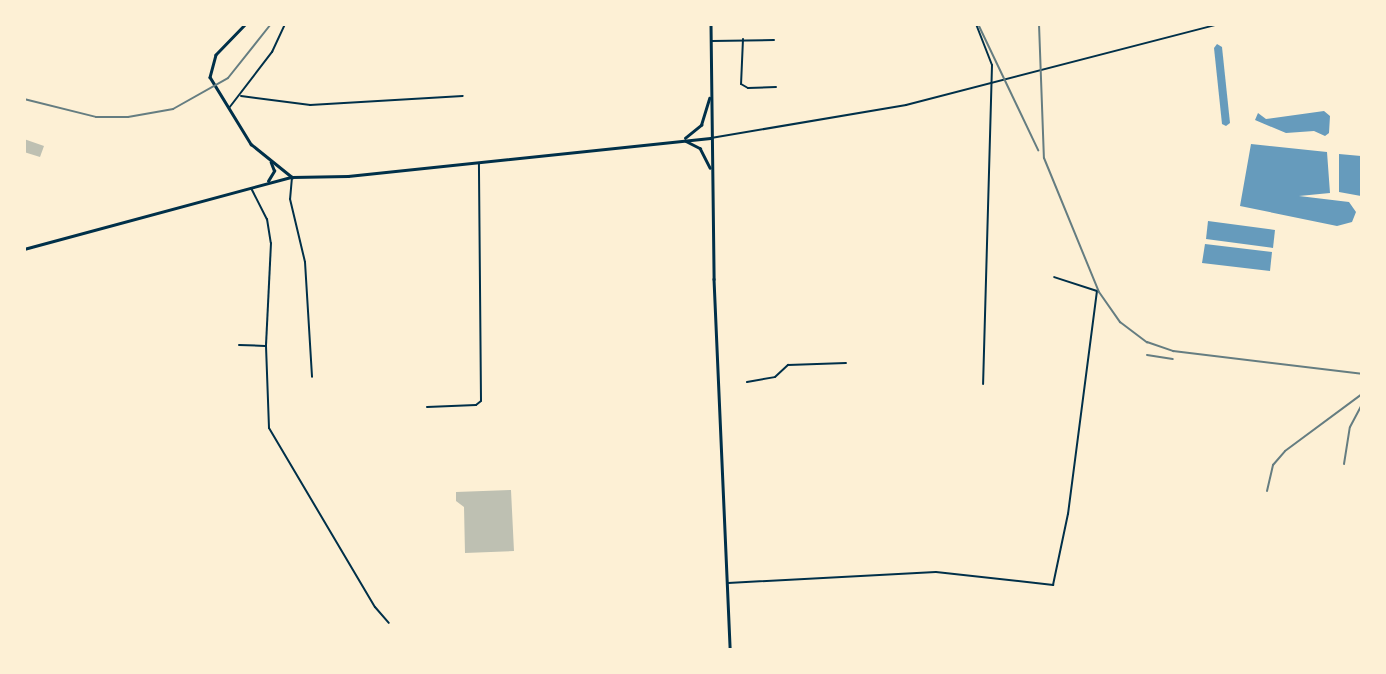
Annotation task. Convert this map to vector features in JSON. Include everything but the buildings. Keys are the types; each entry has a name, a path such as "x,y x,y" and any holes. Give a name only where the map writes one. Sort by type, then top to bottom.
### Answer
{"main road":[{"path":"246,24 210,65 211,80 251,144 271,163 292,177"},
{"path":"711,24 710,138 730,649"},
{"path":"682,140 701,124 710,95"},
{"path":"24,249 54,245 292,177 479,162 710,138"},
{"path":"682,140 700,148 712,175"},
{"path":"265,183 273,174 271,163"}],"street":[{"path":"229,109 272,52 285,24"},
{"path":"976,24 992,65 988,81 983,384"},
{"path":"710,138 872,112 1220,24"},
{"path":"743,39 741,84 748,88 776,87"},
{"path":"710,42 774,40"},
{"path":"241,96 310,105 463,96"},
{"path":"427,407 476,405 481,401 479,162"},
{"path":"292,177 290,199 305,262 312,377"},
{"path":"251,187 267,219 271,243 266,346 268,422 274,440 389,623"},
{"path":"727,583 936,572 1053,585 1068,514 1097,291 1054,277"},
{"path":"239,345 266,346"},
{"path":"747,383 775,377 788,365 846,363"}],"water":[{"path":"1217,44 1222,47 1230,123 1226,126 1222,124 1214,48"},
{"path":"1324,111 1330,116 1329,133 1325,136 1314,131 1286,133 1255,120 1258,113 1266,119"},
{"path":"1251,144 1327,152 1330,193 1299,196 1349,202 1356,212 1352,222 1337,226 1240,206"},
{"path":"1339,154 1361,156 1361,196 1339,192"},
{"path":"1208,221 1275,230 1273,248 1206,239"},
{"path":"1205,244 1272,252 1270,271 1202,263"}],"railway":[{"path":"24,99 96,117 128,117 173,109 228,78 271,24"},
{"path":"978,24 1038,150"},
{"path":"1039,24 1044,158 1099,292 1120,322 1147,342 1173,351 1362,374"},
{"path":"1147,355 1173,359"},
{"path":"1267,491 1273,465 1285,451 1362,394"},
{"path":"1344,464 1350,427 1362,404"}]}
